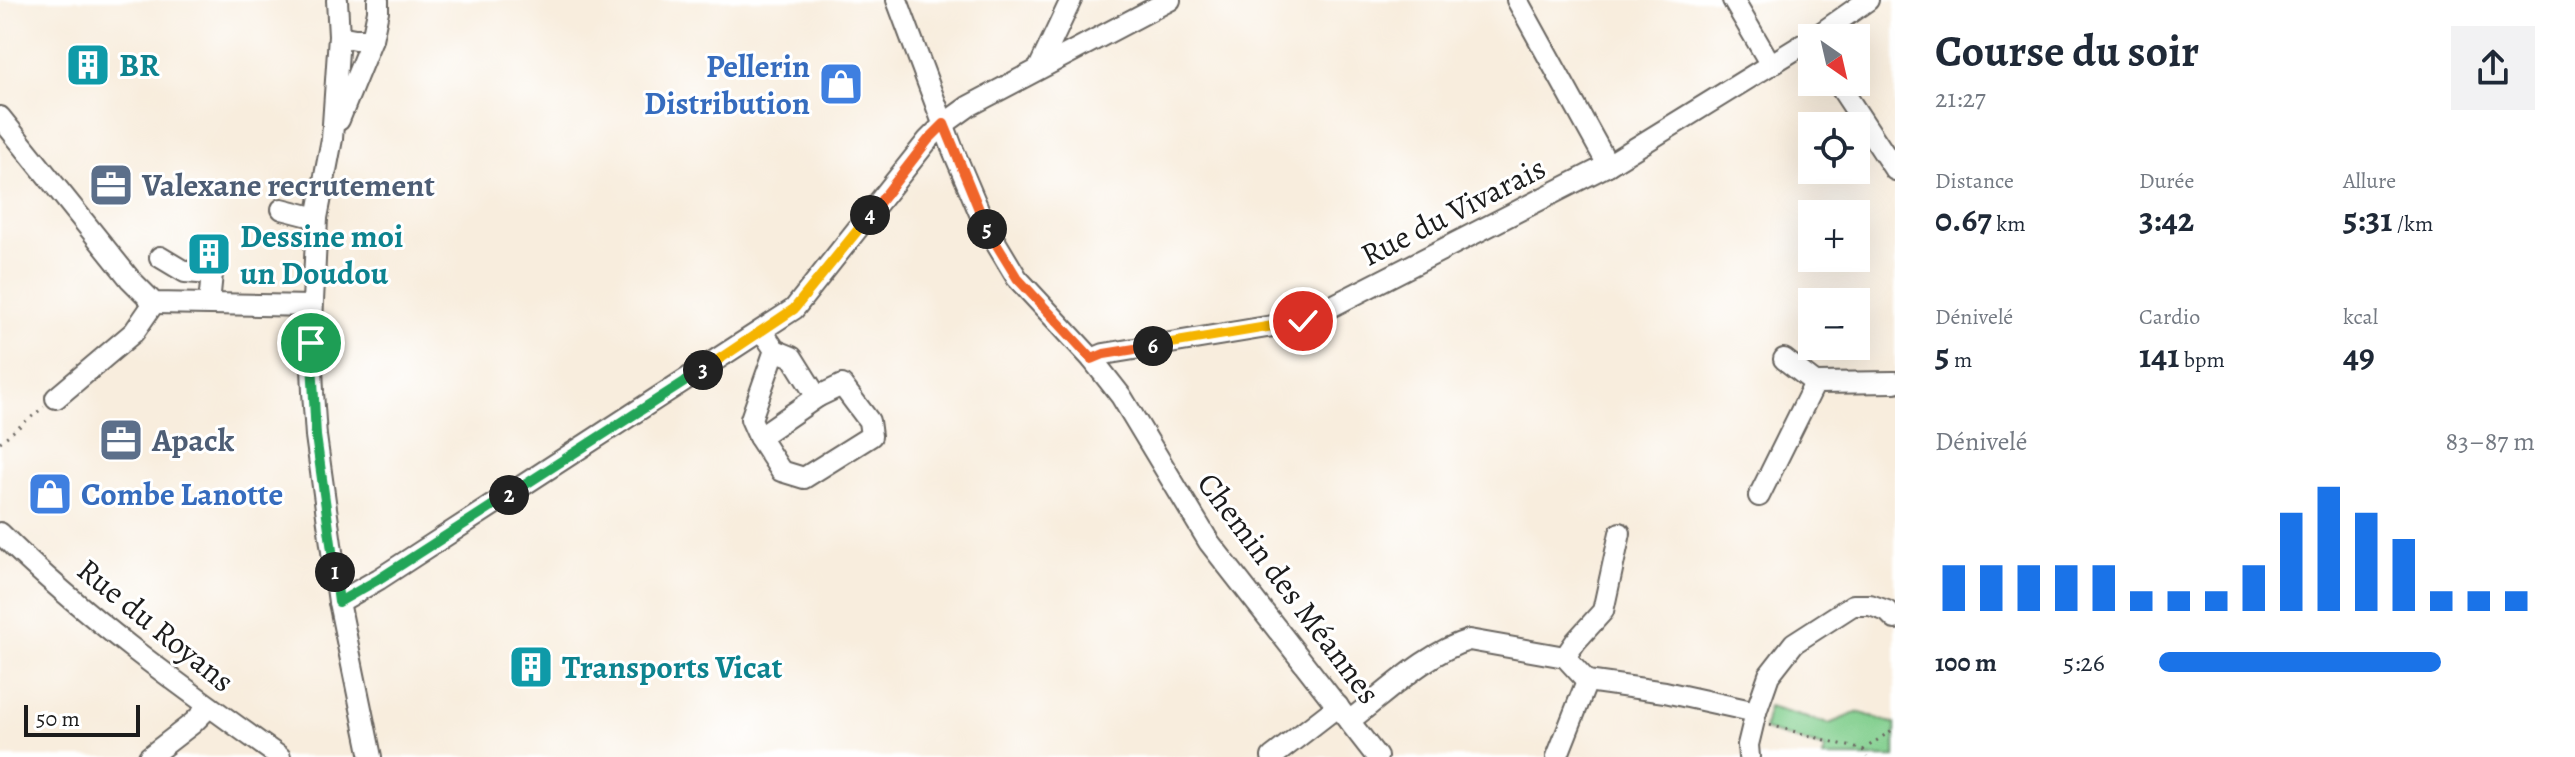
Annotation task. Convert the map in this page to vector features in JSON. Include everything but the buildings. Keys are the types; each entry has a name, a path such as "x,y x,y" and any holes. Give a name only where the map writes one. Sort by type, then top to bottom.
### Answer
{"street":[{"path":"337,0 339,36 332,139 317,218 311,343 316,436 339,602 371,757"},
{"path":"332,139 372,39 378,0"},
{"name":"Chemin des Méannes","path":"897,0 984,223 1017,278 1092,359 1121,396 1209,542 1377,757"},
{"path":"1039,68 1071,0"},
{"path":"339,602 794,309 944,124 969,106 1170,0"},
{"path":"1517,0 1608,165"},
{"path":"1733,0 1771,65"},
{"name":"Rue du Vivarais","path":"1836,24 1868,0"},
{"path":"339,36 372,39"},
{"name":"Rue du Vivarais","path":"1092,359 1104,354 1303,321 1608,165 1798,50"},
{"path":"1846,96 1895,170"},
{"path":"0,117 130,279 154,303 312,306"},
{"path":"282,209 317,218"},
{"path":"160,257 185,272 212,274 209,303"},
{"path":"56,398 134,332 154,303"},
{"path":"762,331 775,350 792,357 817,397"},
{"path":"759,437 817,397 842,385 869,421 871,436 804,478 781,471 759,437 751,419 775,350"},
{"path":"1784,359 1815,383 1895,382"},
{"path":"1759,496 1815,383"},
{"path":"1565,657 1603,611 1620,533"},
{"name":"Rue du Royans","path":"2,539 209,707 280,757"},
{"path":"1749,757 1748,745 1769,675 1794,643 1853,605 1879,608 1895,619"},
{"path":"1272,757 1438,653 1469,640 1565,657 1587,681 1665,692 1755,717"},
{"path":"1557,757 1587,681"},
{"path":"149,757 209,707"}],"path":[{"path":"0,442 56,398"},
{"path":"1755,717 1863,750 1867,757"},
{"path":"1863,750 1895,728"}],"green space":[{"path":"1768,707 1829,724 1858,712 1895,724 1895,757 1823,757 1825,748 1764,730"}],"place":[{"name":"BR","path":"88,65"},
{"name":"Pellerin Distribution","path":"841,84"},
{"name":"Valexane recrutement","path":"111,185"},
{"name":"Dessine moi un Doudou","path":"209,254"},
{"name":"Apack","path":"121,440"},
{"name":"Combe Lanotte","path":"50,494"},
{"name":"Transports Vicat","path":"531,667"}],"route":[{"path":"311,343 316,436 339,602 794,309 944,124 984,223 1017,278 1092,359 1104,354 1303,321"}]}
